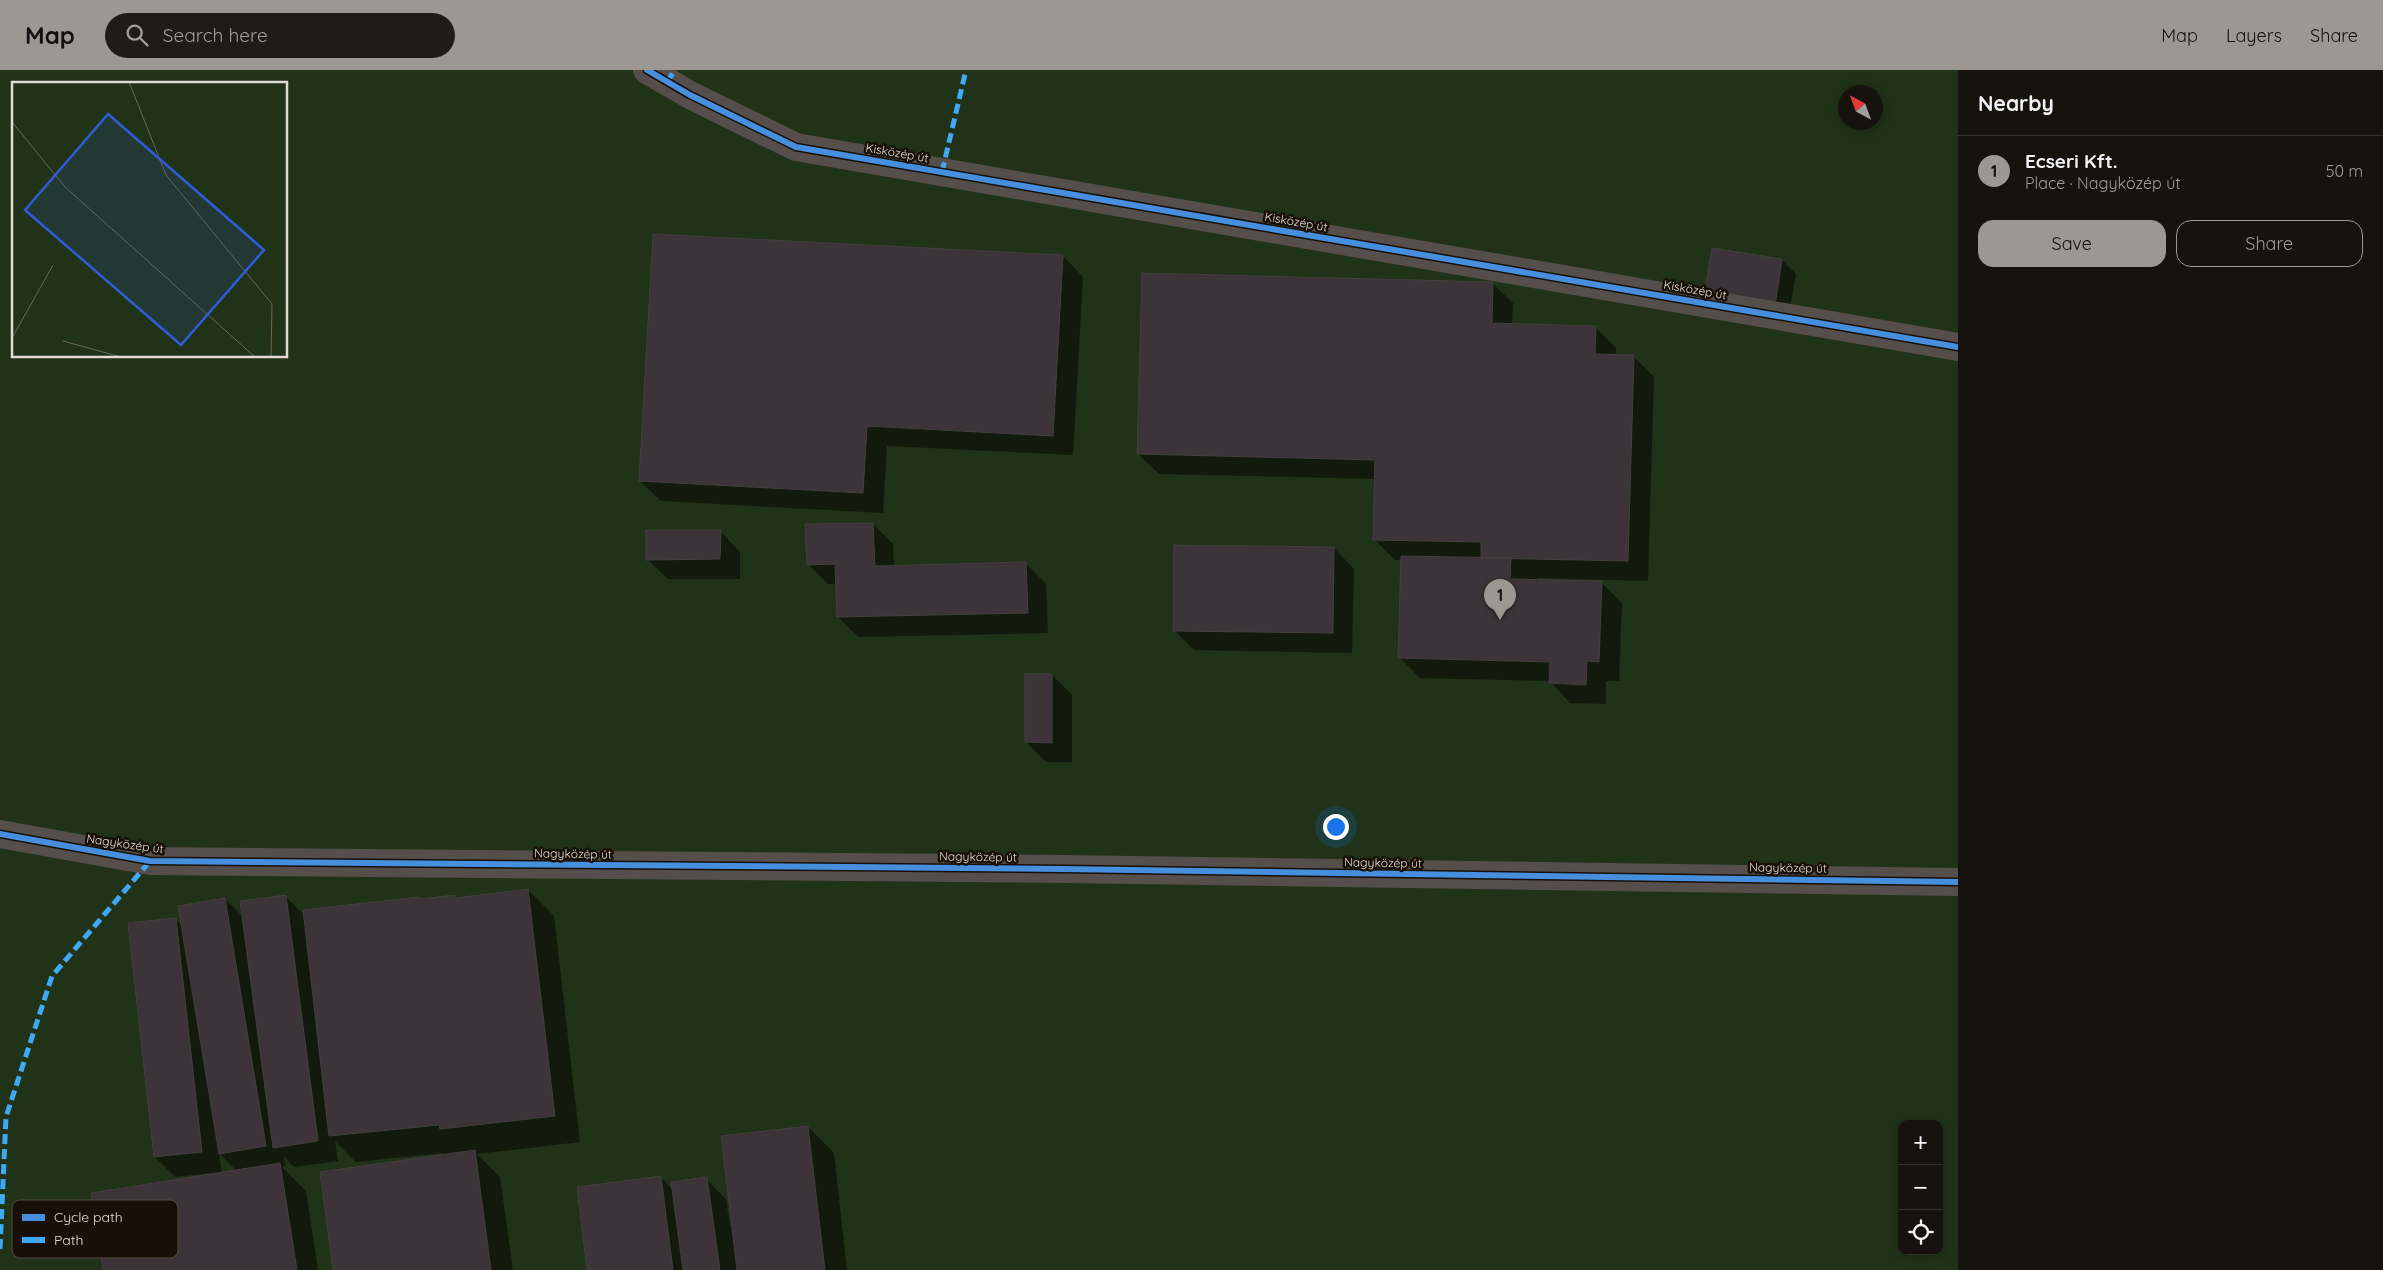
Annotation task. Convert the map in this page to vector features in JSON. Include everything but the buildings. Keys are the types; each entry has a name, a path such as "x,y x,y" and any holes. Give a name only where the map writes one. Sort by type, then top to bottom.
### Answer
{"street":[{"name":"Kisközép út","path":"647,70 690,95 796,147 1958,347"},
{"name":"Nagyközép út","path":"0,834 150,862 1064,869 1958,882"}],"green space":[{"path":"0,70 1958,70 1958,1270 0,1270"}],"marked path":[{"path":"667,82 675,70"},
{"path":"942,172 966,70"},
{"path":"0,1249 6,1117 52,976 150,861"}],"cycle path":[{"path":"647,70 690,95 796,147 1958,347"},
{"path":"0,834 150,861 1064,869 1958,882"}],"place":[{"name":"Ecseri Kft.","path":"1500,620"}]}
